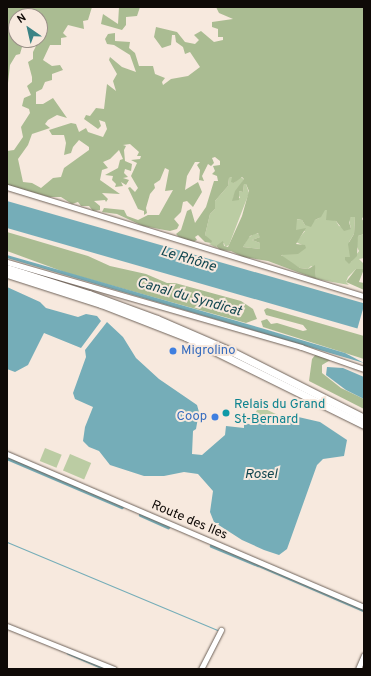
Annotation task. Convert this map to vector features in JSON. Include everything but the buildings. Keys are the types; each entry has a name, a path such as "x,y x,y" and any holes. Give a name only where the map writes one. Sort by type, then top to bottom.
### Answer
{"highway":[{"path":"7,268 89,294 170,324 268,369 364,418"},
{"path":"7,274 102,304 175,333 249,366 364,425"}],"street":[{"path":"7,187 364,296"},
{"path":"7,262 302,347 364,369"},
{"name":"Route des Iles","path":"7,454 364,607"},
{"path":"7,626 114,669"},
{"path":"201,669 220,630"},
{"path":"358,669 364,655"}],"green space":[{"path":"7,7 92,7 88,20 83,21 84,29 68,25 63,33 67,37 61,38 61,45 50,45 43,60 52,66 60,65 63,70 52,74 52,80 45,82 42,89 36,92 36,104 43,104 53,98 67,118 57,115 48,120 45,124 50,128 32,134 28,145 18,159 23,182 32,183 41,188 53,178 61,177 64,168 89,150 89,147 79,140 73,147 71,153 64,155 66,143 64,135 52,135 49,130 71,123 76,124 79,132 86,128 88,132 103,137 107,129 105,122 99,120 101,126 98,129 84,119 86,115 90,116 96,108 104,109 107,84 116,91 113,81 117,74 109,60 110,57 122,67 136,72 130,55 114,45 107,44 105,39 108,34 115,33 115,41 130,42 129,48 135,53 139,66 153,66 155,74 165,78 162,82 163,85 171,79 188,76 200,67 190,52 185,54 183,47 176,42 175,35 172,35 171,45 162,48 154,37 156,27 177,32 185,42 195,44 199,40 194,35 201,31 214,42 223,40 223,37 218,37 218,29 212,27 212,22 233,19 219,13 216,7 364,7 364,215 362,219 364,222 364,234 358,236 357,256 349,264 345,260 345,257 350,257 348,244 354,234 355,217 351,217 349,222 351,229 344,231 336,221 326,220 327,210 325,210 321,217 315,220 311,227 305,225 302,220 297,219 296,230 306,228 296,244 305,245 306,248 298,254 281,255 300,268 308,269 315,265 316,279 268,261 243,257 231,251 220,250 216,246 223,241 224,246 228,247 242,216 249,191 246,184 244,184 243,192 239,191 239,200 232,201 235,191 244,179 242,177 234,183 231,182 232,177 229,178 228,186 215,201 215,209 210,214 205,235 212,241 211,243 205,242 198,235 195,237 197,240 193,242 179,237 176,234 181,230 187,211 191,209 195,223 206,207 214,181 218,181 217,176 212,174 215,171 213,166 220,165 220,161 215,157 212,158 214,163 211,166 208,164 202,176 204,181 199,180 200,170 197,165 200,162 195,162 187,176 185,190 198,182 202,192 193,207 187,201 183,202 181,212 174,219 179,225 177,229 170,231 143,226 117,214 102,212 104,208 124,210 127,216 138,220 148,215 159,215 173,190 165,191 169,170 165,168 160,180 154,184 155,188 150,194 146,208 147,213 144,215 144,211 138,209 128,188 130,187 135,192 138,188 131,176 137,163 131,160 140,159 141,156 137,156 139,152 130,144 123,145 126,146 124,150 125,161 132,164 131,171 125,169 124,173 128,177 123,178 129,180 126,185 121,182 123,186 115,187 116,184 112,180 113,176 105,175 118,168 120,160 123,159 119,150 110,159 103,162 108,168 102,170 100,180 120,194 102,193 108,199 106,202 105,200 94,201 100,206 100,210 93,211 89,206 81,206 78,202 72,204 61,197 49,197 7,185 7,151 14,150 23,137 21,127 30,113 29,109 22,106 24,98 31,95 27,86 32,82 28,62 33,59 33,52 35,48 48,48 48,8 8,8 8,48 22,48 20,54 16,55 10,65 7,92","holes":["258,233 260,237 252,240 260,243 260,249 243,247 250,236"]},
{"path":"119,7 140,7 137,16 126,17 126,25 122,30 101,24 103,14 118,24"},
{"path":"232,177 234,183 240,177 244,179 233,198 240,198 238,193 239,191 243,192 244,184 246,184 249,193 229,245 225,247 224,243 216,246 217,248 209,244 211,243 205,235 210,214 215,209 215,201 228,186 229,178"},
{"path":"323,210 327,210 329,218 336,221 339,226 351,229 349,220 352,216 355,217 354,234 349,242 351,262 359,251 356,245 358,236 364,234 364,258 359,259 364,264 364,269 356,269 348,277 346,282 349,285 316,279 315,268 311,266 308,269 300,268 281,257 283,254 296,253 302,245 296,242 305,231 296,230 296,219 302,220 305,225 319,218"},
{"path":"7,232 88,256 110,266 146,274 167,283 175,283 241,301 253,309 257,319 246,323 67,273 7,251"},
{"path":"255,233 260,234 260,237 252,240 260,243 260,249 243,247 248,238"},
{"path":"356,269 364,269 359,282 364,283 364,290 346,282"},
{"path":"267,308 364,336 364,359 263,327 261,321 267,319 271,324 277,323 303,331 307,330 303,325 266,315 264,310"},
{"path":"316,354 332,359 322,365 322,373 341,388 364,399 364,409 309,381 312,359"},
{"path":"259,406 280,416 260,422 253,418"},
{"path":"45,448 62,455 56,468 40,461"},
{"path":"70,454 91,463 84,480 63,471"}],"water":[{"name":"Le Rhône","path":"7,201 364,303 357,329 7,228"},
{"name":"Canal du Syndicat","path":"7,255 345,353 364,363 7,258"},
{"path":"7,287 40,302 46,308 78,317 86,314 97,316 101,321 81,348 44,333 28,365 15,372 7,369"},
{"name":"Rosel","path":"107,322 123,337 136,358 159,379 197,405 199,412 196,429 193,431 192,454 202,455 225,435 226,426 244,428 244,422 251,425 254,420 261,424 294,416 320,422 347,440 344,456 323,459 317,465 287,549 279,555 264,550 242,540 214,522 210,512 213,491 198,474 184,472 164,476 144,476 110,465 99,451 89,447 83,441 85,427 93,407 75,399 73,393 86,357 85,350"},
{"path":"327,367 343,368 364,377 364,399 346,390 326,375"}],"waterway":[{"path":"7,458 122,507"},
{"path":"141,515 168,527"},
{"path":"7,542 217,630"},
{"path":"212,546 258,565"},
{"path":"259,565 364,610"},
{"path":"69,653 107,669"}],"place":[{"name":"Migrolino","path":"173,351"},
{"name":"Relais du Grand St-Bernard","path":"226,413"},
{"name":"Coop","path":"215,417"}]}
